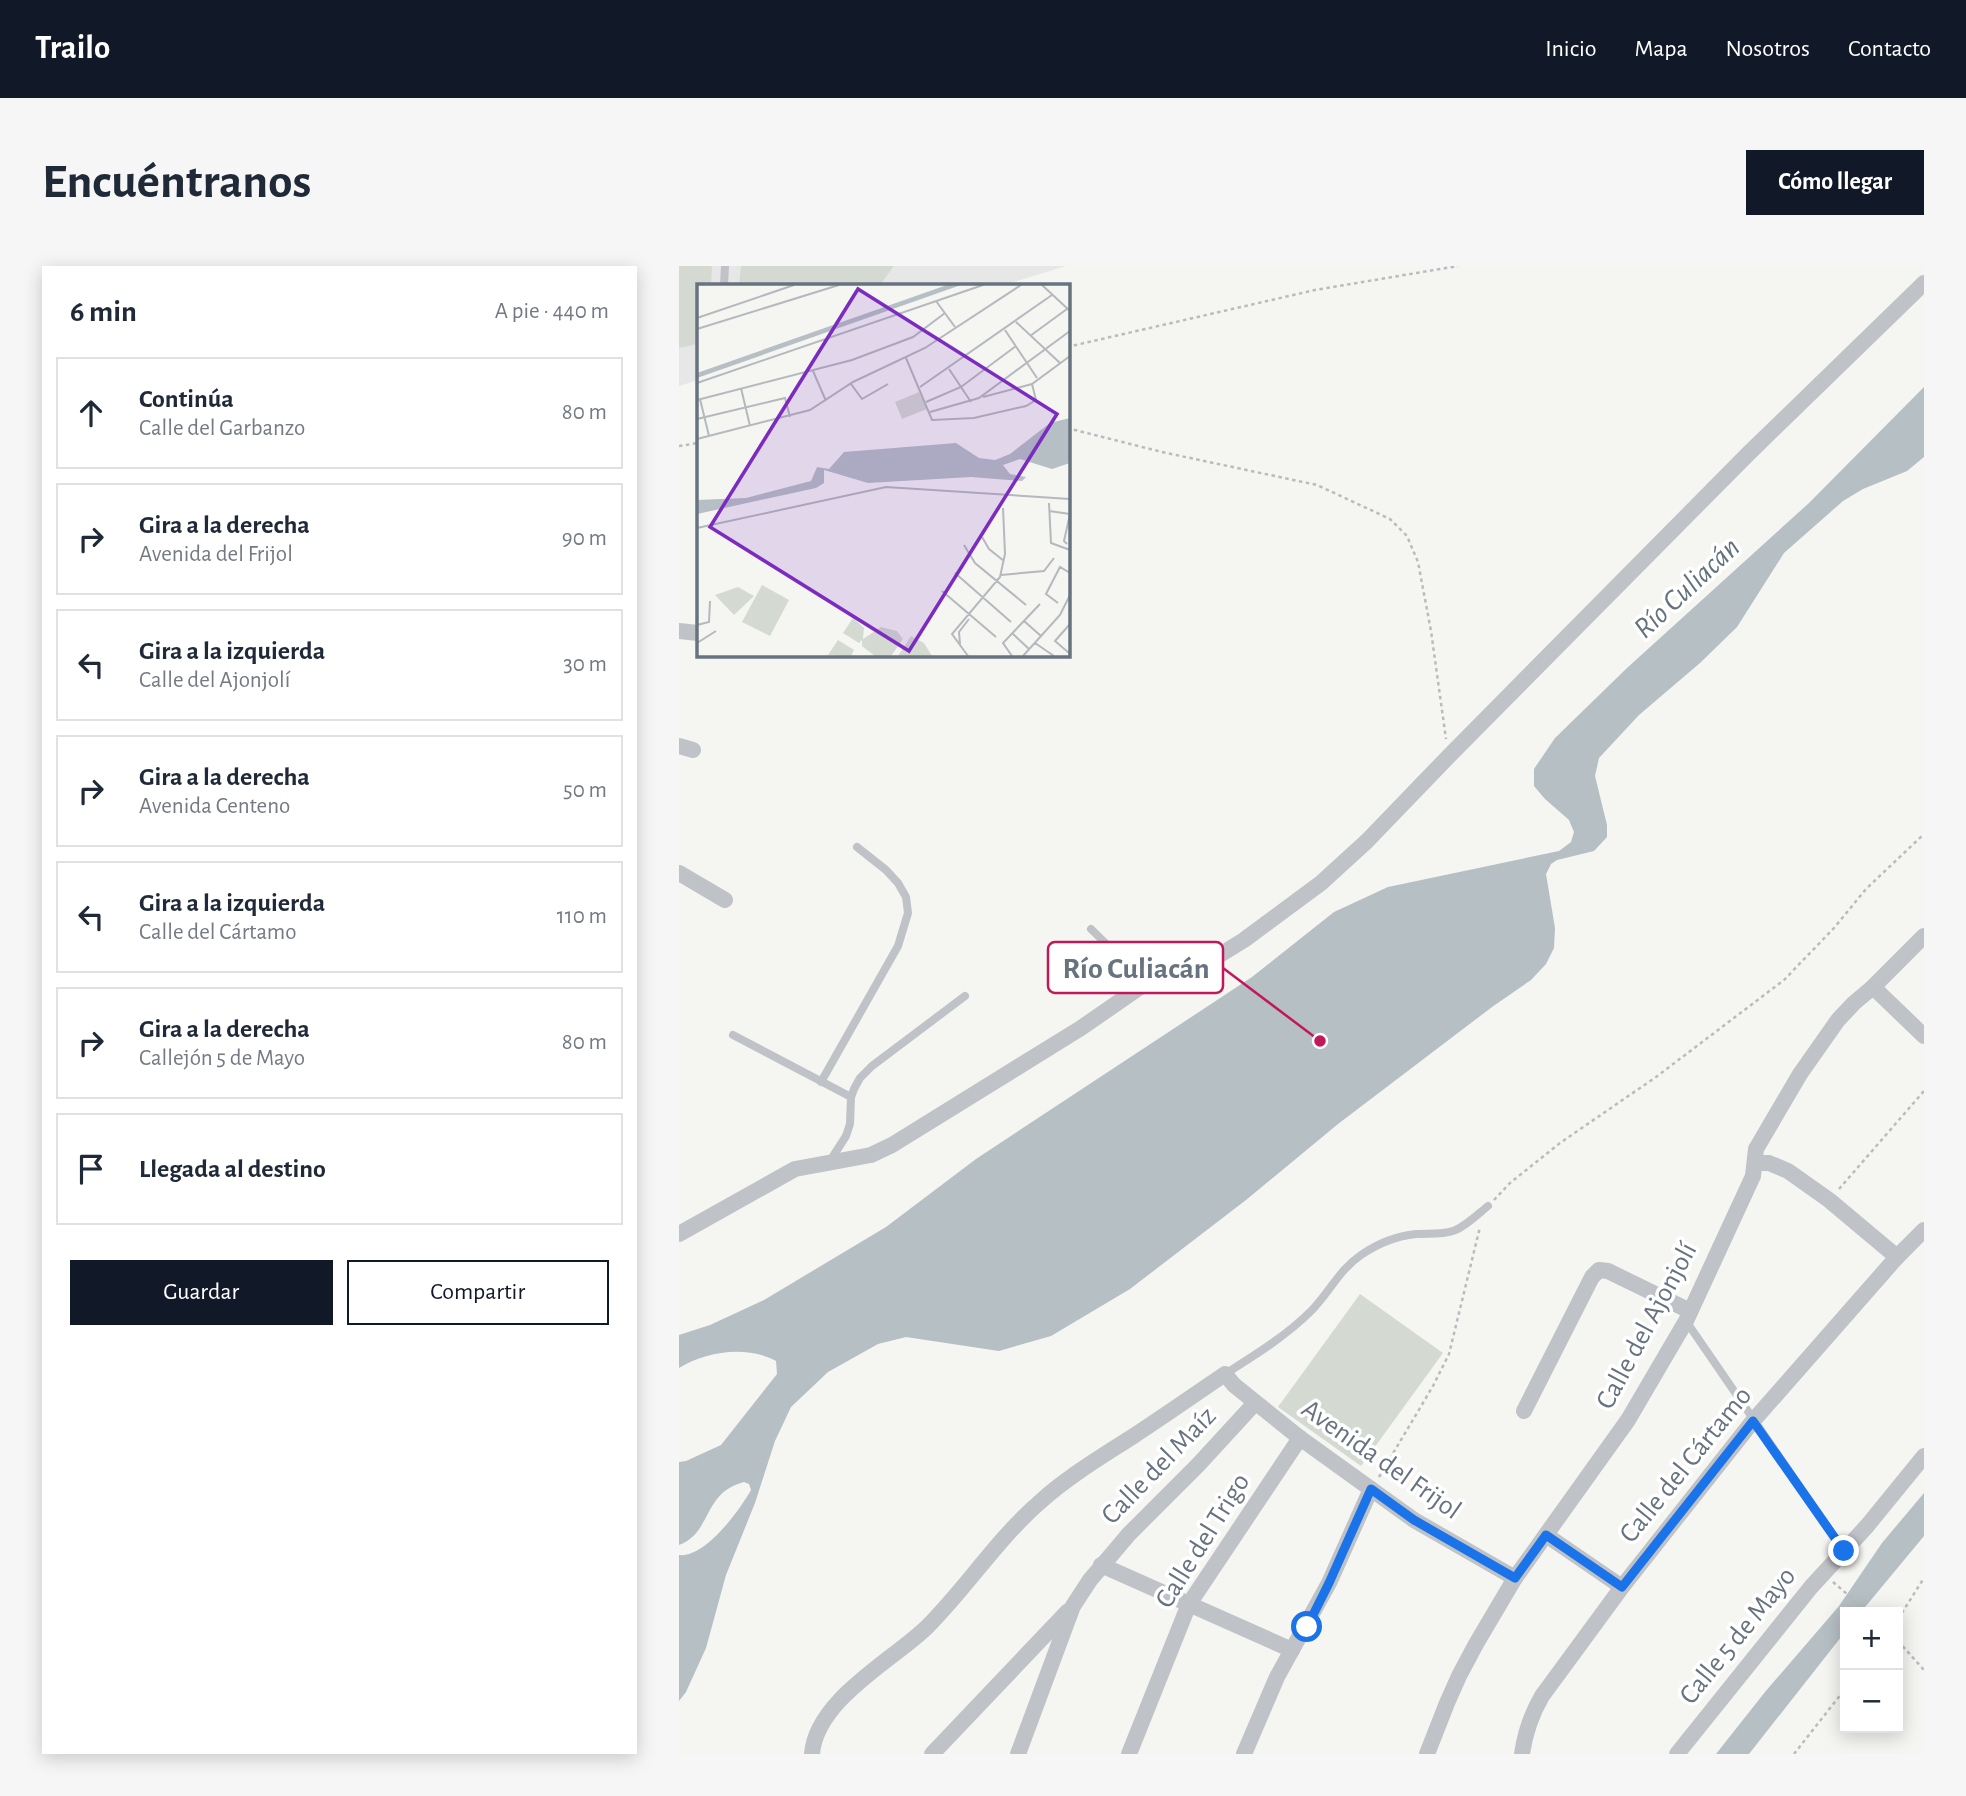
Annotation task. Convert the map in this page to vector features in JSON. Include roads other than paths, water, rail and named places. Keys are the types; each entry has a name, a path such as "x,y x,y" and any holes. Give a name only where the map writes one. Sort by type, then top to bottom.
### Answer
{"street":[{"path":"679,1234 795,1169 871,1155 892,1145 1081,1028 1146,984 1175,976 1210,961 1244,940 1310,891 1367,841 1748,454 1924,283"},
{"path":"679,631 697,633"},
{"path":"679,873 725,900"},
{"name":"Calle del Ajonjolí","path":"1427,1754 1459,1676 1515,1578 1629,1420 1688,1316 1753,1177 1756,1149 1800,1074 1838,1020 1924,936"},
{"path":"1873,987 1924,1035"},
{"path":"1755,1163 1769,1163 1788,1171 1829,1200 1897,1257"},
{"name":"Calle del Cártamo","path":"1522,1754 1526,1729 1542,1696 1622,1587 1753,1421 1897,1257 1924,1230"},
{"path":"1524,1411 1592,1277 1599,1269 1608,1271 1688,1316"},
{"path":"812,1754 816,1734 839,1702 876,1667 926,1628 1039,1503 1078,1473 1225,1374"},
{"name":"Avenida del Frijol","path":"1225,1374 1255,1403 1300,1438 1414,1520 1515,1578"},
{"name":"Calle del Maíz","path":"1073,1606 1101,1565 1255,1403"},
{"name":"Calle del Trigo","path":"1129,1754 1189,1604 1300,1438"},
{"name":"Calle 5 de Mayo","path":"1677,1754 1811,1587 1867,1526 1924,1456"},
{"path":"1244,1754 1277,1677 1329,1583 1371,1489"},
{"path":"1546,1535 1622,1587"},
{"path":"1101,1565 1292,1650"},
{"path":"932,1754 1073,1606"},
{"path":"1018,1754 1073,1606"}],"lane":[{"path":"724,284 725,266"},
{"path":"821,1082 898,946 908,913 906,897 898,883 857,848"},
{"path":"1091,929 1146,984"},
{"path":"829,1164 850,1125 851,1097 860,1078 871,1066 965,996"},
{"path":"733,1035 851,1097"},
{"path":"1225,1374 1295,1325 1325,1296 1337,1277 1358,1257 1395,1238 1455,1230 1488,1206"},
{"path":"1688,1316 1753,1421 1844,1551"}],"place":[{"name":"Río Culiacán","path":"1320,1041"}]}
